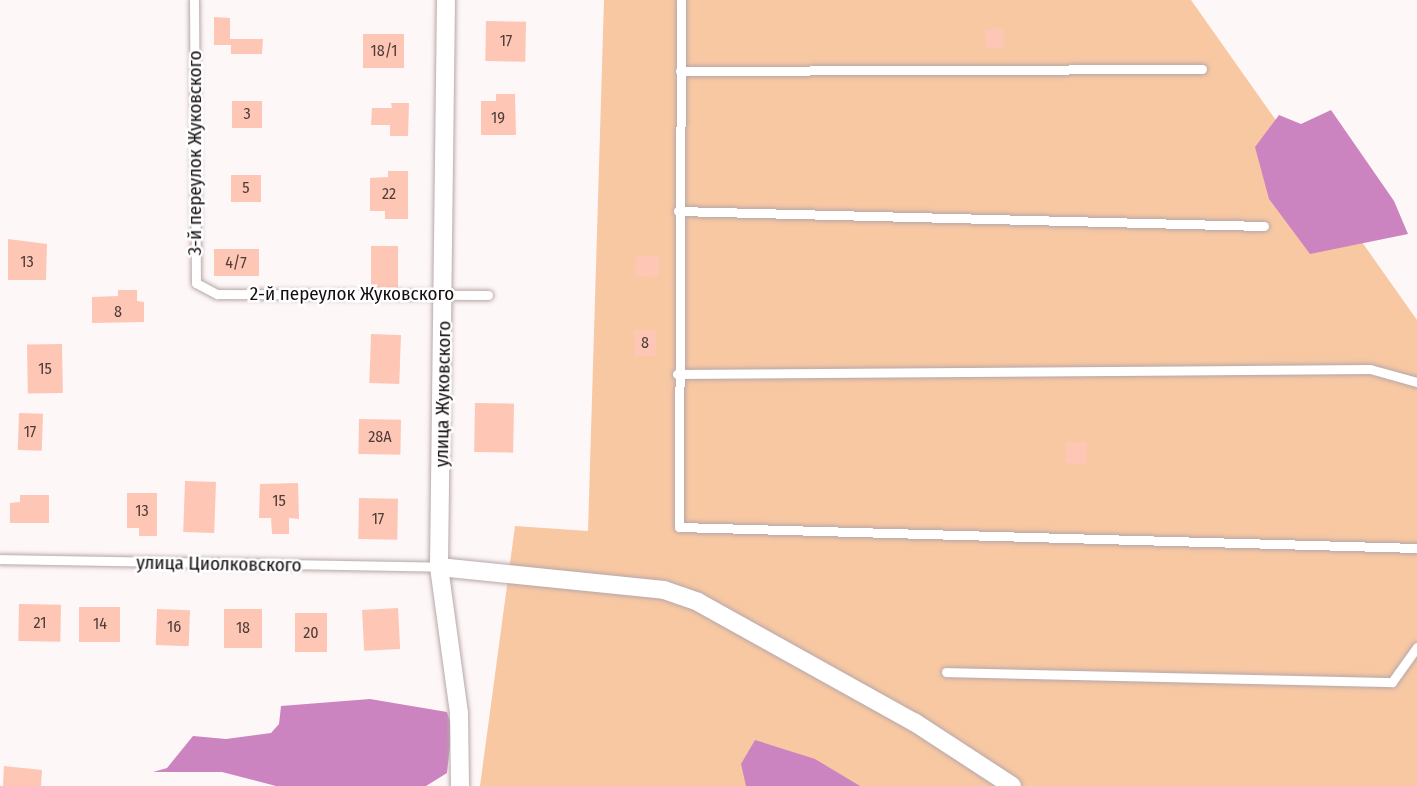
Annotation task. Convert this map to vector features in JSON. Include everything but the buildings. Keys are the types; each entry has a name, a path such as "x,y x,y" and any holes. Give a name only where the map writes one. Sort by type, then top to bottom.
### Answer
{"street":[{"name":"улица Жуковского","path":"446,0 445,295 439,567 459,713 460,786"},
{"path":"439,567 664,590 698,602 914,722 1012,786"}],"lane":[{"name":"3-й переулок Жуковского","path":"194,0 196,283 217,293"},
{"path":"681,0 677,374 679,527 1417,548"},
{"path":"680,71 1202,69"},
{"path":"678,211 1264,226"},
{"name":"2-й переулок Жуковского","path":"217,293 488,295"},
{"path":"677,374 1370,369 1417,382"},
{"name":"улица Циолковского","path":"0,559 439,567"},
{"path":"946,672 1392,682 1417,647"}],"shaded area":[{"path":"604,0 1191,0 1417,320 1417,786 480,786 515,526 588,531"},
{"path":"1331,110 1394,201 1408,234 1310,254 1269,199 1255,147 1279,115 1301,124"},
{"path":"370,699 447,712 452,728 447,773 426,786 276,786 222,772 153,772 167,768 193,736 226,739 271,733 279,724 281,706"},
{"path":"755,740 815,759 860,786 746,786 741,764"}]}
